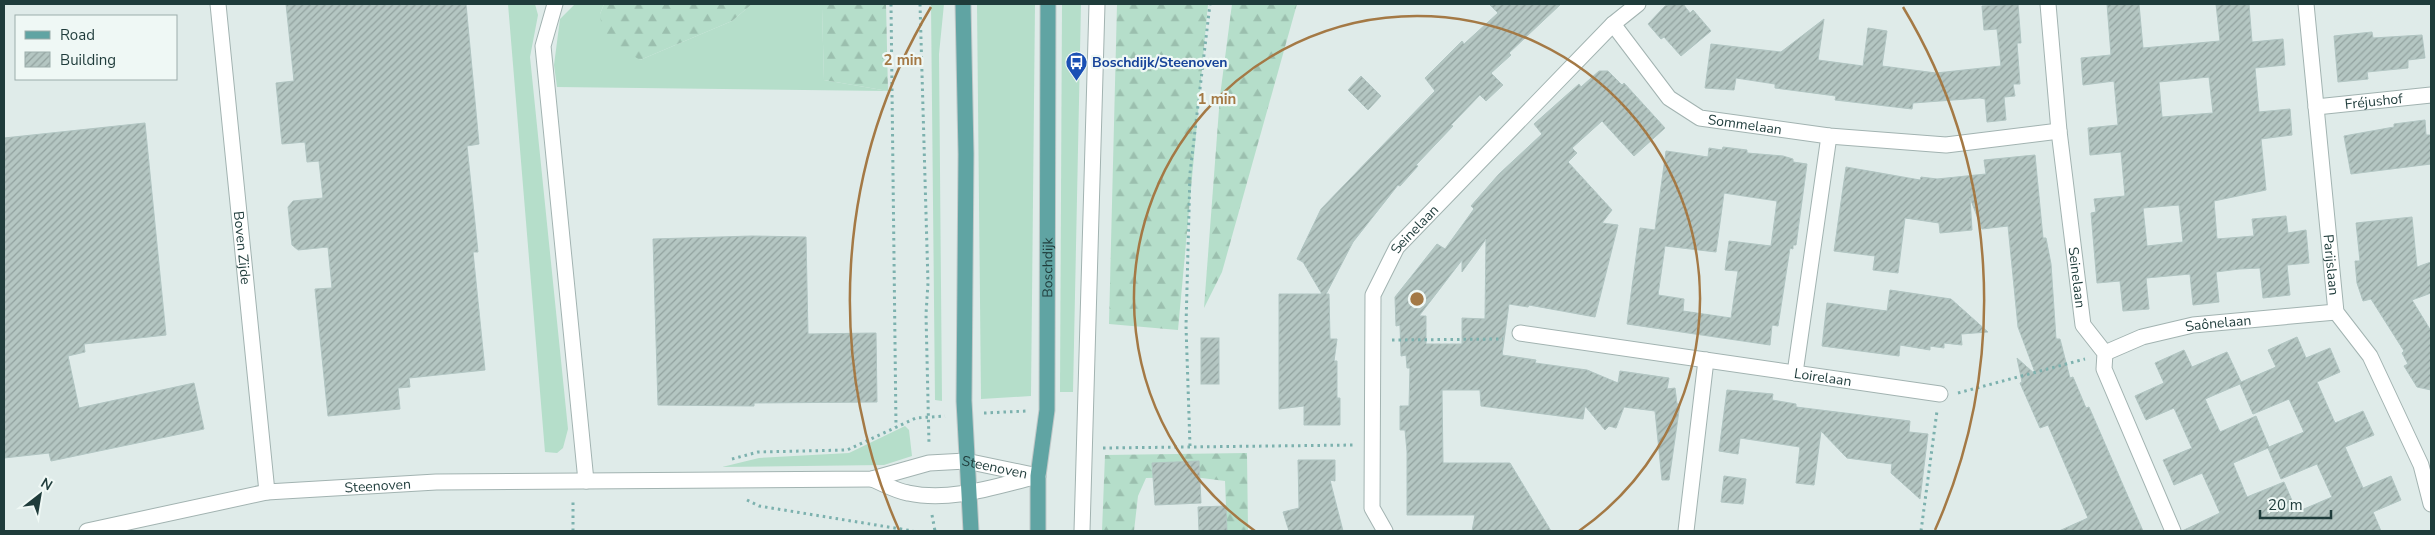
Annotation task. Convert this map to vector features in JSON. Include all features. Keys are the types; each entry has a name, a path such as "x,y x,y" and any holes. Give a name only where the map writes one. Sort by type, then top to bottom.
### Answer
{"main road":[{"path":"963,4 966,154 965,415 971,531"},
{"name":"Boschdijk","path":"1038,531 1038,476 1047,410 1048,4"}],"street":[{"name":"Boven Zijde","path":"218,4 267,492"},
{"path":"554,4 543,46 580,480"},
{"path":"1082,531 1086,448 1097,4"},
{"name":"Seinelaan","path":"1385,531 1372,508 1373,295 1397,247 1613,24 1638,4"},
{"name":"Seinelaan","path":"2048,4 2059,131 2083,325 2105,353"},
{"name":"Parijslaan","path":"2306,4 2336,312 2370,356 2421,465 2431,504"},
{"name":"Sommelaan","path":"1613,24 1668,98 1700,118 1829,136 1946,145 2059,131"},
{"name":"Fréjushof","path":"2316,107 2431,95"},
{"path":"1795,373 1829,136"},
{"name":"Saônelaan","path":"2105,353 2142,337 2193,325 2336,312"},
{"name":"Loirelaan","path":"1520,333 1940,394"},
{"path":"2105,353 2104,369 2173,531"},
{"path":"1686,531 1706,360"},
{"name":"Steenoven","path":"87,531 267,492 436,482 872,479 928,463 966,461 1038,476"},
{"name":"Steenoven","path":"872,479 908,493 968,494 1038,476"}],"path":[{"path":"891,4 896,427"},
{"path":"920,4 930,417"},
{"path":"1190,446 1186,326 1190,173 1210,4"},
{"path":"1372,340 1501,340 1520,333"},
{"path":"1920,531 1940,394 1952,395 2105,353"},
{"path":"726,461 758,452 847,450 916,418 1047,410"},
{"path":"1086,448 1372,445"},
{"path":"573,531 580,480"},
{"path":"741,496 759,506 913,531"}],"green space":[{"path":"508,4 535,4 538,15 530,57 568,429 563,448 557,453 545,452"},
{"path":"575,4 604,4 600,14 640,60 732,21 752,4 816,4 822,7 824,80 888,91 557,87 554,65 560,19"},
{"path":"604,4 752,4 732,21 640,60 603,37 600,14"},
{"path":"816,4 886,4 888,91 824,80 822,8"},
{"path":"931,4 944,4 939,54 942,401 935,400"},
{"path":"977,4 1035,4 1031,396 981,399"},
{"path":"1062,4 1081,4 1073,392 1060,392"},
{"path":"1117,4 1208,4 1178,330 1109,324"},
{"path":"1232,4 1297,4 1222,272 1204,308 1220,96"},
{"path":"905,426 909,430 912,456 884,465 722,467 759,458 849,453"},
{"path":"1247,453 1248,531 1227,531 1225,481 1194,477 1146,478 1138,496 1134,531 1102,531 1105,455"}],"building":[{"path":"286,4 466,4 479,144 467,146 478,252 473,252 485,370 409,378 410,387 398,388 400,409 328,416 315,289 332,288 328,247 298,250 292,245 288,207 293,201 323,198 319,161 307,162 305,142 282,144 276,83 294,81"},
{"path":"1489,4 1561,4 1509,53 1511,55 1491,73 1503,85 1486,101 1480,95 1451,125 1453,126 1416,165 1418,166 1400,186 1398,185 1353,242 1326,294 1329,294 1330,339 1337,339 1334,361 1337,361 1337,398 1340,398 1340,425 1304,425 1304,406 1279,409 1279,294 1322,294 1303,262 1297,259 1321,209 1435,91 1425,78 1462,41 1464,44 1498,13"},
{"path":"1683,4 1690,13 1693,10 1711,31 1681,56 1664,37 1661,39 1648,24 1665,6"},
{"path":"2018,4 2021,43 2017,43 2020,84 2013,84 2015,96 2004,97 2006,120 1987,122 1985,99 1980,98 1913,103 1912,109 1835,100 1836,96 1775,88 1775,84 1736,78 1734,90 1705,88 1711,44 1781,52 1824,19 1818,60 1863,66 1868,28 1887,31 1882,66 1936,73 2001,66 1997,29 1984,30 1982,6"},
{"path":"2107,4 2139,4 2143,48 2220,41 2216,4 2249,4 2252,42 2283,39 2285,65 2255,68 2259,112 2290,109 2292,135 2261,139 2266,190 2214,201 2217,239 2254,236 2252,219 2286,216 2288,233 2306,230 2309,263 2287,265 2290,295 2263,298 2260,268 2239,269 2216,272 2219,302 2193,305 2190,274 2146,278 2149,309 2123,311 2120,281 2097,283 2091,213 2096,212 2094,199 2125,196 2121,152 2090,155 2088,128 2118,125 2114,81 2083,85 2081,58 2111,55","holes":["2209,77 2213,113 2162,117 2159,82","2179,205 2183,242 2147,246 2143,208"]},
{"path":"2372,32 2373,38 2422,35 2425,58 2408,60 2408,68 2367,72 2368,79 2338,82 2334,36"},
{"path":"1599,71 1608,71 1622,85 1624,83 1665,128 1634,156 1602,121 1572,148 1577,153 1568,162 1612,210 1602,223 1618,225 1595,317 1529,305 1528,307 1509,304 1502,355 1536,360 1535,363 1587,370 1618,383 1620,371 1669,378 1667,389 1675,388 1677,404 1680,404 1669,480 1662,480 1655,411 1624,407 1616,428 1609,426 1605,430 1585,406 1583,419 1481,406 1480,390 1442,390 1443,463 1510,463 1551,531 1472,531 1475,515 1407,515 1407,451 1405,430 1400,430 1400,406 1409,406 1410,368 1407,368 1406,355 1401,356 1400,325 1396,326 1395,297 1437,244 1445,249 1474,209 1471,206 1499,174 1542,134 1534,124 1579,84 1581,87","holes":["1486,239 1485,319 1462,318 1462,344 1426,344 1426,316 1419,316 1462,260 1462,272"]},
{"path":"1361,76 1381,96 1368,110 1348,90"},
{"path":"2425,120 2426,135 2431,135 2431,164 2351,174 2344,136 2394,127 2394,124"},
{"path":"145,123 166,335 84,344 85,352 68,356 79,408 194,383 204,429 51,461 49,453 4,458 4,138"},
{"path":"1723,147 1747,150 1747,153 1783,156 1793,159 1793,162 1807,164 1796,245 1793,245 1793,249 1790,248 1778,326 1772,325 1770,345 1627,324 1640,228 1655,230 1666,151 1708,157 1709,148 1722,150","holes":["1724,193 1777,201 1771,246 1729,241 1725,270 1738,271 1731,318 1683,311 1684,299 1658,295 1665,246 1716,252"]},
{"path":"2035,155 2043,238 2046,238 2051,264 2056,339 2060,339 2070,378 2073,377 2086,408 2089,407 2143,531 2059,531 2088,518 2048,425 2040,428 2020,383 2022,382 2017,358 2036,375 2018,327 2008,226 1982,229 1970,198 1972,230 1940,233 1939,223 1905,218 1898,273 1873,270 1875,256 1834,251 1846,167 1920,180 1921,177 1937,179 1986,174 1984,160"},
{"path":"2412,217 2417,267 2431,262 2431,293 2412,300 2431,331 2431,390 2417,387 2404,366 2408,364 2402,353 2404,351 2371,299 2363,301 2357,283 2355,261 2360,261 2356,223"},
{"path":"752,236 806,237 808,334 876,333 877,402 754,403 754,406 658,405 653,239"},
{"path":"1890,290 1951,299 1988,332 1961,334 1962,345 1944,343 1944,348 1930,346 1930,350 1900,345 1899,356 1822,346 1827,303 1887,311"},
{"path":"2297,337 2306,358 2330,348 2340,372 2317,382 2335,423 2363,411 2374,435 2345,447 2363,488 2391,476 2401,500 2373,512 2381,531 2182,531 2220,513 2202,473 2174,485 2163,460 2192,448 2174,408 2146,420 2135,396 2164,383 2155,363 2184,350 2192,367 2227,352 2241,382 2276,367 2268,350","holes":["2240,384 2253,414 2289,399 2304,432 2269,447 2256,416 2220,432 2205,399","2268,448 2281,479 2317,464 2332,497 2297,512 2284,482 2247,497 2233,463"]},
{"path":"1201,338 1219,338 1219,384 1201,384"},
{"path":"1727,390 1773,394 1772,400 1796,404 1796,407 1910,421 1909,432 1928,434 1920,499 1891,473 1892,464 1847,458 1821,431 1814,485 1796,483 1800,447 1740,438 1738,454 1719,451"},
{"path":"1298,460 1335,460 1335,481 1330,480 1343,531 1289,531 1283,512 1299,508"},
{"path":"1199,461 1201,503 1155,505 1152,463"},
{"path":"1724,476 1746,479 1743,504 1721,502"},
{"path":"1226,506 1227,531 1199,531 1198,507"}],"place":[{"name":"Boschdijk/Steenoven","path":"1076,81"}]}
